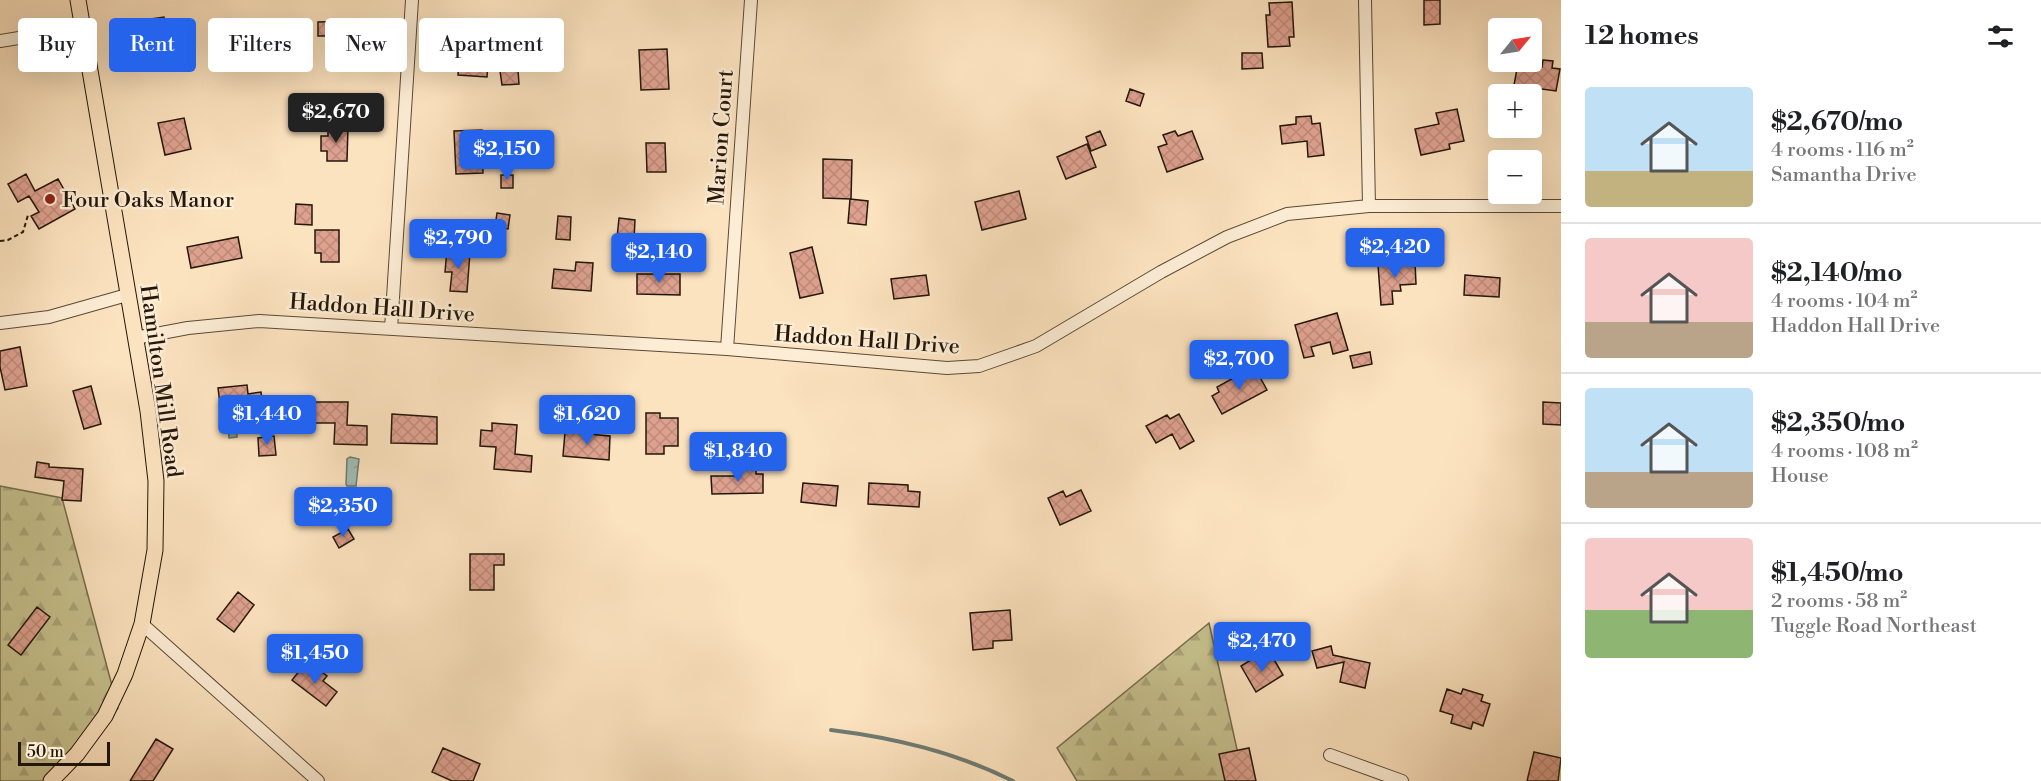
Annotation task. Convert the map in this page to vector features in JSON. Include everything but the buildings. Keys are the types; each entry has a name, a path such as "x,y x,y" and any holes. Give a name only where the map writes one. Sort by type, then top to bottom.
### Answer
{"main road":[{"name":"Hamilton Mill Road","path":"51,781 77,754 105,716 125,674 142,624 155,550 156,481 148,411 78,0"}],"street":[{"path":"391,329 412,0"},
{"name":"Marion Court","path":"727,349 751,0"},
{"path":"1365,0 1369,206"},
{"path":"0,40 18,37"},
{"name":"Haddon Hall Drive","path":"135,338 188,328 260,321 727,349 947,368 979,366 1036,346 1161,272 1227,237 1287,213 1369,206 1561,206"},
{"path":"0,323 49,316 128,295"},
{"path":"142,624 318,781"},
{"path":"1330,755 1402,781"}],"path":[{"path":"0,241 8,240 23,232 28,215"}],"green space":[{"path":"0,486 62,498 118,708 61,781 0,781"},
{"path":"1209,623 1244,781 1077,781 1057,748"}],"water":[{"path":"228,420 236,420 237,437 229,438"},
{"path":"350,457 359,459 356,486 346,484 347,459"}],"waterway":[{"path":"831,730 878,737 947,754 1013,781"}],"place":[{"name":"Four Oaks Manor","path":"50,199"}]}
